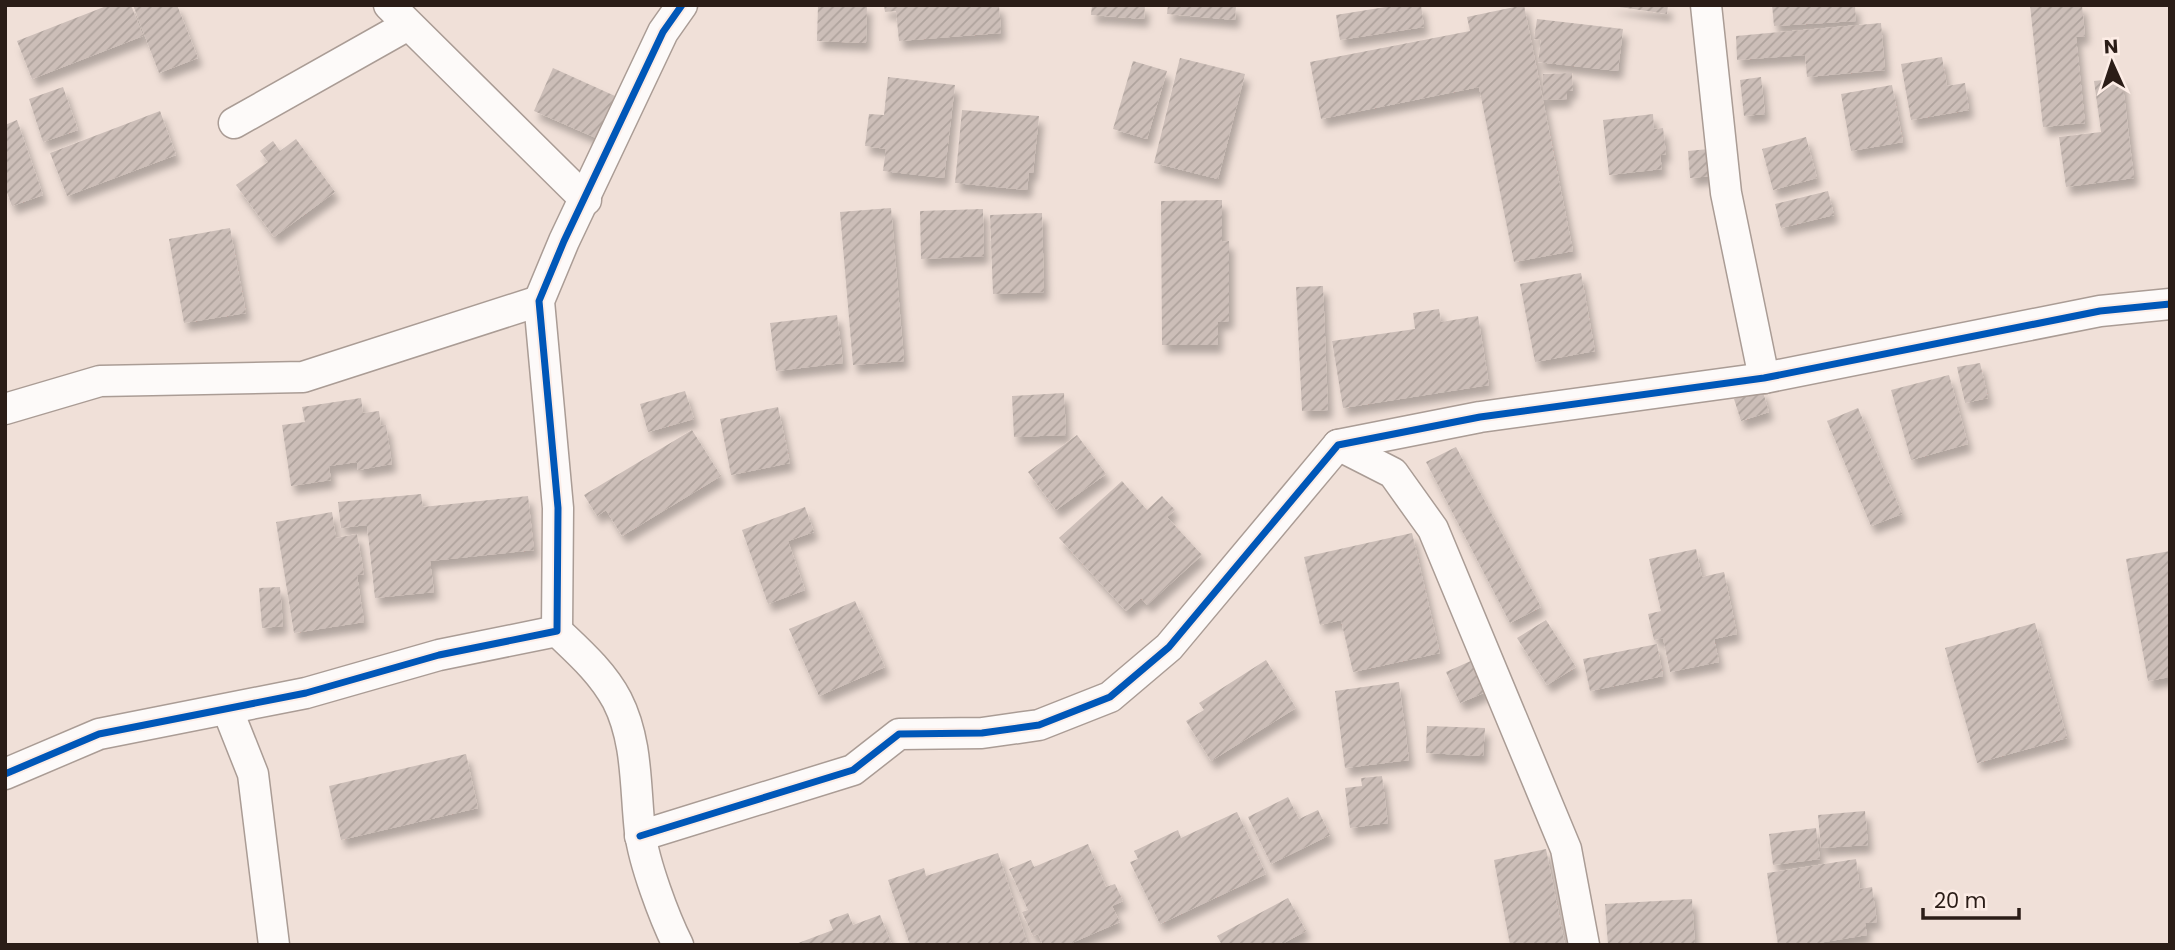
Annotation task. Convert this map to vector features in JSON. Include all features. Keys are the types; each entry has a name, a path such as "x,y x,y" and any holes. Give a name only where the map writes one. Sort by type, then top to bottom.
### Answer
{"street":[{"path":"678,945 667,923 640,836 635,755 617,701 592,664 556,631 558,508 539,301 564,241 586,200 663,32 682,5"},
{"path":"1706,5 1726,193 1764,378"},
{"path":"234,122 398,15 586,200"},
{"path":"5,409 100,381 303,377 539,301"},
{"path":"640,836 853,769 899,734 982,733 1039,725 1110,698 1169,647 1338,445 1480,417 1764,378 2100,311 2170,304"},
{"path":"1338,445 1393,473 1433,529 1566,849 1584,945"},
{"path":"5,774 99,734 228,711 306,693 439,655 556,631"},
{"path":"228,711 253,774 274,945"}],"building":[{"path":"109,5 131,5 143,36 32,79 17,41"},
{"path":"133,5 177,5 198,58 159,73"},
{"path":"818,5 867,5 866,43 817,41"},
{"path":"884,5 999,5 1001,33 899,41 896,11 885,12"},
{"path":"1092,5 1145,5 1144,19 1091,15"},
{"path":"1168,5 1236,5 1235,20 1167,14"},
{"path":"1398,5 1421,5 1424,27 1340,40 1336,15"},
{"path":"1524,5 1573,251 1514,262 1479,87 1321,119 1310,62 1470,31 1467,17"},
{"path":"1606,5 1668,5 1667,14"},
{"path":"1772,5 1855,5 1856,21 1774,26"},
{"path":"2030,5 2082,5 2085,36 2076,37 2085,123 2043,127"},
{"path":"1537,19 1623,29 1618,71 1538,62 1541,40 1534,39"},
{"path":"1881,23 1885,70 1807,77 1805,55 1737,60 1736,36"},
{"path":"1942,57 1947,86 1965,83 1969,110 1911,120 1901,64"},
{"path":"1180,58 1245,74 1218,179 1154,163"},
{"path":"1133,61 1167,71 1147,139 1113,129"},
{"path":"553,68 615,96 596,138 534,111"},
{"path":"1572,73 1573,91 1567,91 1567,99 1543,100 1543,74"},
{"path":"888,77 955,85 944,178 883,171 886,149 865,146 869,114 884,115"},
{"path":"1761,77 1765,114 1744,116 1740,80"},
{"path":"2122,78 2134,178 2066,187 2059,137 2101,132 2094,81"},
{"path":"1892,85 1903,142 1851,151 1841,94"},
{"path":"63,87 78,130 43,142 29,99"},
{"path":"962,110 1039,116 1033,173 1029,173 1027,190 955,183"},
{"path":"160,111 176,155 67,196 50,153"},
{"path":"1653,114 1654,129 1663,128 1666,154 1660,155 1662,169 1609,175 1603,120"},
{"path":"17,120 43,195 12,206 5,187 5,125"},
{"path":"1806,137 1817,178 1773,190 1762,149"},
{"path":"296,139 335,192 274,237 236,185 268,162 260,151 273,141 280,151"},
{"path":"1709,149 1712,176 1690,178 1688,151"},
{"path":"1828,191 1834,215 1781,228 1775,204"},
{"path":"1222,200 1222,242 1229,241 1229,321 1218,322 1218,345 1162,345 1161,201"},
{"path":"891,208 904,361 853,365 840,212"},
{"path":"983,209 984,256 921,259 920,211"},
{"path":"1042,213 1044,292 993,294 990,215"},
{"path":"230,228 246,313 184,323 169,239"},
{"path":"1581,273 1595,351 1535,362 1520,284"},
{"path":"1323,286 1328,410 1302,411 1296,287"},
{"path":"1439,309 1441,322 1478,316 1489,385 1343,408 1332,341 1415,329 1413,313"},
{"path":"837,315 843,363 776,371 770,323"},
{"path":"1980,363 1988,398 1965,403 1957,367"},
{"path":"1949,375 1968,444 1911,460 1891,390"},
{"path":"1762,389 1769,412 1741,421 1734,399"},
{"path":"685,391 694,419 648,432 640,404"},
{"path":"1064,393 1066,435 1014,437 1012,396"},
{"path":"361,398 363,413 379,411 381,426 386,425 392,464 358,470 357,462 329,466 331,480 291,486 282,425 305,422 302,407"},
{"path":"778,407 790,463 731,475 720,419"},
{"path":"1858,408 1902,514 1871,526 1827,421"},
{"path":"692,430 721,476 622,536 606,510 597,516 584,495"},
{"path":"1077,435 1106,474 1056,510 1028,472"},
{"path":"1456,447 1541,607 1510,623 1426,462"},
{"path":"1122,481 1147,510 1162,496 1175,510 1167,517 1202,555 1147,605 1141,598 1126,611 1059,538"},
{"path":"421,494 423,507 528,496 534,550 430,561 434,592 375,598 367,525 341,528 338,502"},
{"path":"805,507 814,532 788,541 805,590 768,604 742,530"},
{"path":"332,512 336,538 357,534 364,574 357,575 364,622 294,633 276,522"},
{"path":"1412,533 1440,653 1353,672 1341,620 1320,625 1304,557"},
{"path":"1696,549 1702,577 1724,572 1737,634 1714,639 1719,662 1670,672 1663,638 1654,640 1648,614 1661,611 1649,559"},
{"path":"2170,551 2170,677 2148,681 2126,559"},
{"path":"280,587 283,626 262,628 259,588"},
{"path":"855,601 885,667 819,696 789,629"},
{"path":"1546,620 1576,667 1547,685 1517,638"},
{"path":"2035,623 2067,738 1977,763 1945,648"},
{"path":"1657,644 1663,676 1590,691 1583,659"},
{"path":"1266,660 1296,708 1211,761 1186,721 1204,710 1199,703"},
{"path":"1473,660 1486,692 1460,703 1446,672"},
{"path":"1399,682 1409,760 1345,768 1335,691"},
{"path":"1427,726 1485,728 1483,756 1426,753"},
{"path":"466,754 478,808 341,840 329,786"},
{"path":"1382,776 1388,823 1350,828 1345,788 1362,786 1361,778"},
{"path":"1288,797 1299,819 1318,810 1330,835 1271,864 1248,817"},
{"path":"1865,811 1868,845 1821,848 1818,815"},
{"path":"1237,812 1266,874 1160,924 1130,862 1138,859 1134,851 1178,830 1181,838"},
{"path":"1816,828 1820,859 1773,865 1769,834"},
{"path":"1088,844 1106,887 1115,884 1123,901 1112,906 1120,922 1067,945 1043,945 1038,934 1033,936 1022,912 1028,910 1009,869 1031,860 1034,867"},
{"path":"1546,849 1565,945 1510,945 1494,860"},
{"path":"998,853 1028,945 910,945 888,880 924,868 926,876"},
{"path":"1856,859 1860,889 1872,887 1877,922 1865,923 1867,935 1806,945 1778,945 1767,873"},
{"path":"1288,898 1306,931 1280,945 1222,945 1217,936"},
{"path":"1692,899 1695,945 1608,945 1605,904"},
{"path":"848,913 853,925 880,915 892,945 793,945 833,930 829,920"}],"cycle path":[{"path":"5,774 99,734 306,693 439,655 557,631 558,508 539,301 564,241 663,32 682,5"},
{"path":"640,836 853,770 899,734 982,733 1039,725 1110,697 1169,647 1338,445 1480,417 1764,378 2100,311 2170,304"}]}
